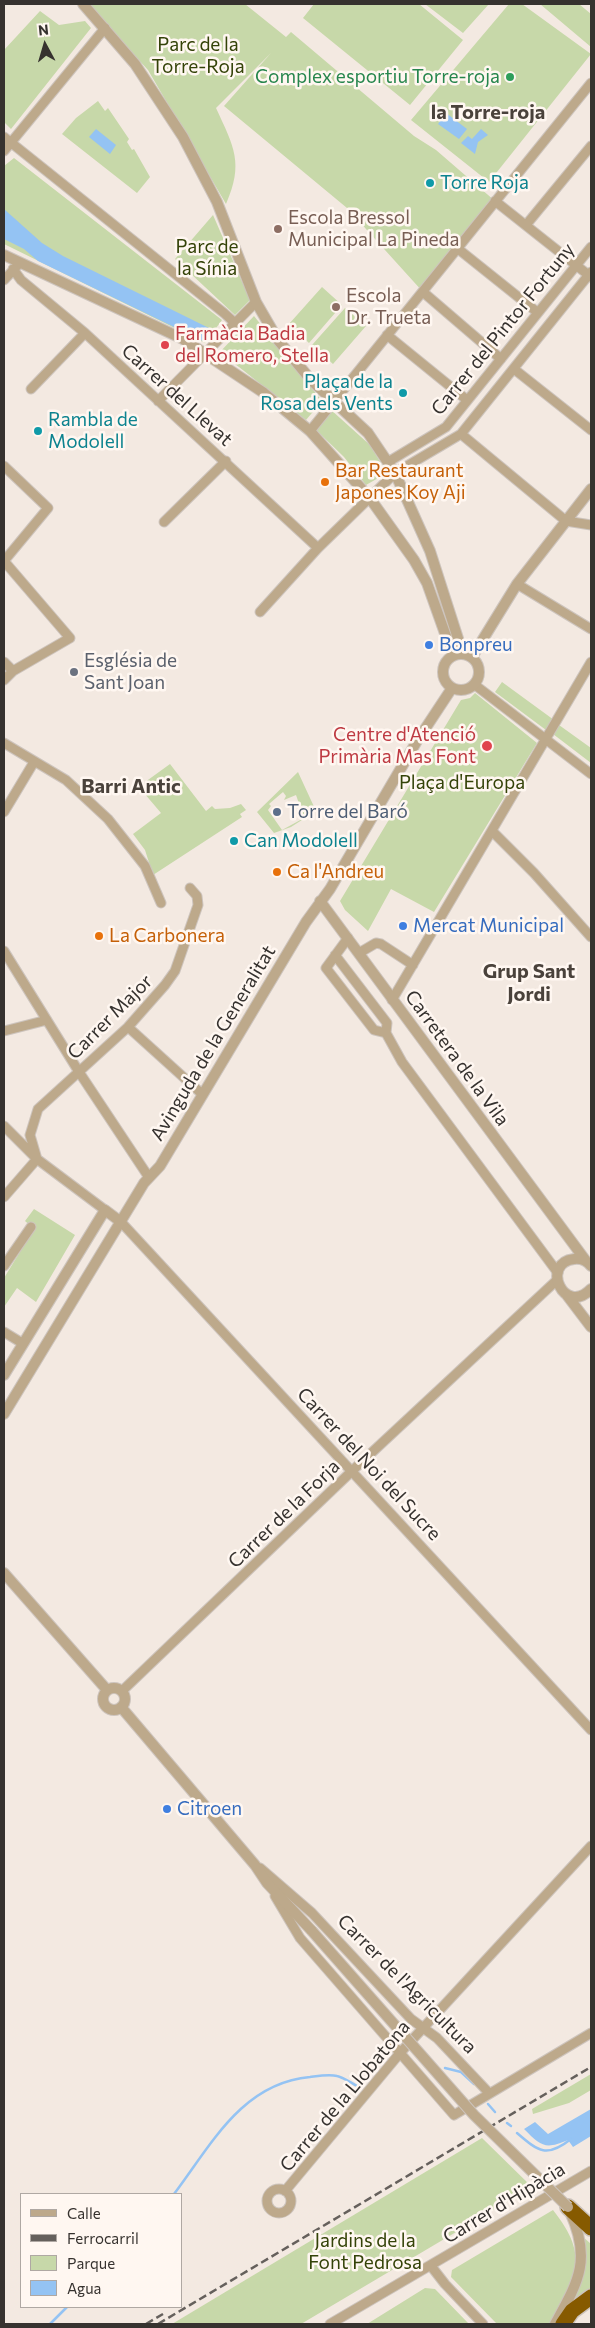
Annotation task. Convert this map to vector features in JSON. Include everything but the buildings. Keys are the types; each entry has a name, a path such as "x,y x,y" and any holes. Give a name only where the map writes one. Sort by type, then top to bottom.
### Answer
{"highway":[{"path":"568,2206 591,2228"},
{"path":"563,2324 572,2311 591,2296"}],"street":[{"path":"83,4 144,76 183,137 217,202 256,302 288,353 311,380 368,433 395,473 430,551 463,656"},
{"path":"4,151 7,140 105,28"},
{"path":"310,431 591,83"},
{"path":"7,140 217,306 235,323"},
{"path":"526,225 591,146"},
{"path":"495,201 590,275"},
{"path":"457,248 538,312"},
{"name":"Carrer del Pintor Fortuny","path":"388,462 446,427 591,248"},
{"path":"4,255 16,266 183,339 264,393 310,431 369,497 420,570 433,600 463,656 480,670 475,685 464,690 452,688 445,681 443,672 446,662 463,656 591,489"},
{"path":"4,280 16,266"},
{"name":"Carrer del Llevat","path":"16,266 21,280 85,333 226,461 318,548"},
{"name":"Carrer del Pintor Fortuny","path":"260,612 318,548 395,473 461,434 590,275"},
{"path":"424,292 501,359"},
{"path":"158,400 256,302"},
{"path":"31,389 85,333"},
{"path":"387,335 467,400"},
{"path":"514,369 591,430"},
{"path":"461,434 566,521 591,525"},
{"path":"164,522 226,461"},
{"path":"4,466 48,508 4,561 70,638 13,671 4,680"},
{"path":"517,584 591,629"},
{"path":"4,662 13,671"},
{"path":"392,1000 591,662"},
{"path":"475,685 545,741 591,774"},
{"name":"Avinguda de la Generalitat","path":"4,1414 148,1176 160,1166 320,901 330,889 417,741 452,688"},
{"path":"4,743 66,780 108,819 145,866 161,903"},
{"path":"4,812 34,762"},
{"path":"492,830 591,937"},
{"name":"Carrer Major","path":"37,1159 30,1135 38,1109 128,1027 166,985 175,971 198,905 197,896 190,888"},
{"name":"Carretera de la Vila","path":"320,901 566,1236 588,1263"},
{"path":"336,955 348,938"},
{"path":"359,953 376,943 413,965"},
{"path":"4,951 148,1176"},
{"name":"Carretera de la Vila","path":"386,1033 374,1030 326,968 336,955 386,1023 386,1033 402,1062 557,1277"},
{"path":"4,1030 47,1020"},
{"path":"128,1027 202,1094"},
{"path":"4,1126 37,1159 121,1222"},
{"path":"4,1141 12,1133"},
{"path":"4,1198 37,1159"},
{"path":"4,1375 105,1210"},
{"name":"Carrer del Noi del Sucre","path":"121,1222 591,1730"},
{"path":"4,1266 31,1227"},
{"path":"566,1236 567,1261"},
{"path":"588,1263 578,1258 567,1261 561,1266 557,1277 559,1286 591,1327"},
{"name":"Carrer de la Forja","path":"122,1691 352,1470 557,1277"},
{"path":"566,1294 578,1297 591,1290"},
{"path":"4,1332 22,1343"},
{"path":"4,1574 107,1690"},
{"path":"116,1688 122,1691 124,1701 121,1707 115,1710 105,1706 102,1699 107,1690 116,1688"},
{"name":"Carrer de l'Agricultura","path":"121,1707 255,1865 300,1938 454,2115 458,2115 490,2093 437,2038 411,2019 312,1913 255,1865"},
{"name":"Carrer de la Llobatona","path":"285,2191 400,2053 591,1846"},
{"name":"Carrer de l'Agricultura","path":"267,1883 312,1931 474,2115 568,2206"},
{"path":"490,2093 591,2033"},
{"name":"Carrer d'Hipàcia","path":"330,2324 591,2171"},
{"path":"568,2206 591,2219"},
{"path":"555,2324 579,2278 581,2264 577,2228 568,2206"},
{"path":"431,2266 445,2284 483,2324"}],"green space":[{"name":"Parc de la Torre-Roja","path":"87,4 245,4 286,37 291,32 414,136 436,150 495,201 423,292 347,208 224,106 271,53 216,108 228,134 234,155 235,177 226,204 148,70"},
{"path":"314,4 419,4 463,40 410,105 303,18"},
{"path":"425,4 489,4 463,33"},
{"name":"Complex esportiu Torre-roja","path":"509,4 522,4 591,54 489,182 411,120"},
{"path":"540,4 579,4 591,14 591,47"},
{"path":"40,11 59,25 85,21 91,28 11,129 4,122 4,50"},
{"path":"98,101 105,111 108,108 129,139 127,142 132,150 134,149 150,177 137,193 62,134 76,118"},
{"path":"14,158 222,320 205,343 4,244 4,166"},
{"name":"Parc de la Sínia","path":"213,215 250,300 235,315 175,259"},
{"path":"322,287 342,305 309,343 289,324"},
{"path":"345,308 366,326 333,364 312,345"},
{"path":"254,316 322,401 306,420 219,353"},
{"path":"330,409 370,445 387,473 366,485 344,457 311,425"},
{"path":"502,682 554,720 546,730 495,692"},
{"name":"Plaça d'Europa","path":"475,693 537,743 434,912 391,889 368,931 345,910 340,901 461,700 470,698"},
{"path":"559,725 591,748 591,763 553,734"},
{"path":"170,764 206,811 212,806 215,809 230,808 241,804 246,810 240,814 242,817 153,875 145,850 133,834 161,813 144,793 141,785"},
{"path":"298,772 316,811 291,827 274,833 257,812","holes":["283,792 286,796 284,800 296,795 304,818 282,830 268,810 271,806 269,804"]},
{"path":"34,1209 75,1235 36,1302 17,1288 4,1307 4,1278 34,1229 25,1221"},
{"path":"591,2074 591,2090 569,2103 533,2114 532,2109"},
{"name":"Jardins de la Font Pedrosa","path":"482,2138 532,2187 301,2324 172,2324"},
{"path":"553,2210 572,2241 575,2255 575,2267 566,2293 550,2324 497,2324 451,2277 452,2270"},
{"path":"582,2236 591,2244 591,2292 566,2312 577,2294 583,2276 584,2247"},
{"path":"425,2288 435,2289 469,2324 367,2324"}],"water":[{"path":"446,113 467,129 459,139 438,124"},
{"path":"96,129 116,145 110,154 89,137"},
{"path":"481,129 488,135 478,142 475,154 461,143 468,136 472,139"},
{"path":"4,209 42,243 63,256 213,330 205,342 38,261 24,249 4,239"},
{"path":"591,2109 591,2136 573,2147 568,2140 554,2145 544,2145 539,2143 524,2129 535,2122 548,2134"}],"waterway":[{"path":"445,2068 461,2072 474,2084"},
{"path":"175,2193 230,2119 265,2091 286,2082 327,2075 334,2075 357,2086"},
{"path":"488,2104 495,2112"},
{"path":"507,2123 511,2126"},
{"path":"517,2133 531,2145 543,2150 556,2149 571,2139"},
{"path":"50,2324 66,2308"}],"railway":[{"path":"158,2324 591,2067"},
{"path":"146,2324 163,2314"}],"place":[{"name":"Complex esportiu Torre-roja","path":"510,77"},
{"name":"Torre Roja","path":"430,183"},
{"name":"Escola Bressol Municipal La Pineda","path":"278,229"},
{"name":"Escola Dr. Trueta","path":"336,307"},
{"name":"Farmàcia Badia del Romero, Stella","path":"165,345"},
{"name":"Plaça de la Rosa dels Vents","path":"403,393"},
{"name":"Rambla de Modolell","path":"38,431"},
{"name":"Bar Restaurant Japones Koy Aji","path":"325,482"},
{"name":"Bonpreu","path":"429,645"},
{"name":"Església de Sant Joan","path":"74,672"},
{"name":"Centre d'Atenció Primària Mas Font","path":"487,746"},
{"name":"Torre del Baró","path":"277,812"},
{"name":"Can Modolell","path":"234,841"},
{"name":"Ca l'Andreu","path":"277,872"},
{"name":"Mercat Municipal","path":"403,926"},
{"name":"La Carbonera","path":"99,936"},
{"name":"Citroen","path":"167,1809"}],"district":[{"name":"la Torre-roja","path":"488,112"},
{"name":"Barri Antic","path":"131,786"},
{"name":"Grup Sant Jordi","path":"529,982"}]}
